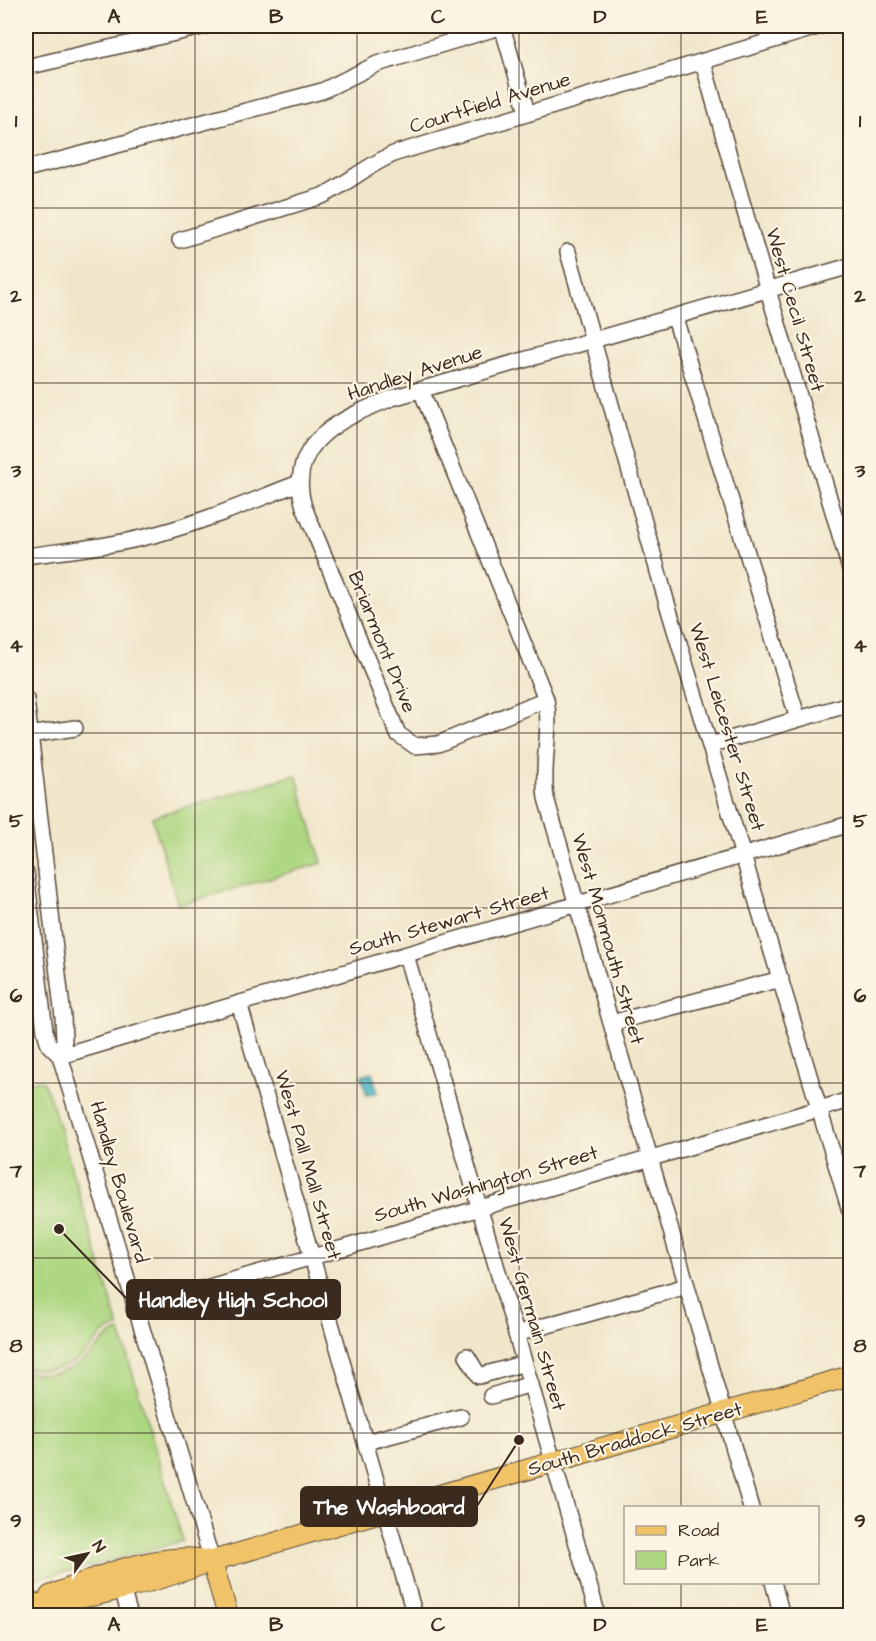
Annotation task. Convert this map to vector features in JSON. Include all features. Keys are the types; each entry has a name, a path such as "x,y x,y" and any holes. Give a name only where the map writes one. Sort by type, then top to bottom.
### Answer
{"main road":[{"name":"South Braddock Street","path":"27,1605 120,1581 212,1561 850,1376"},
{"path":"212,1561 228,1616"}],"street":[{"path":"26,67 206,26"},
{"path":"26,169 322,91 377,64 502,26 527,112"},
{"name":"Courtfield Avenue","path":"180,240 322,196 385,158 527,112 821,26"},
{"name":"West Cecil Street","path":"704,62 850,569"},
{"name":"West Leicester Street","path":"568,252 666,600 850,1212"},
{"name":"Handley Avenue","path":"299,483 308,453 329,429 362,410 421,390 850,266"},
{"path":"675,318 798,719"},
{"name":"West Monmouth Street","path":"421,390 546,699 549,718 544,767 546,798 750,1506"},
{"path":"26,556 121,542 156,534 208,519 299,483"},
{"name":"Briarmont Drive","path":"299,483 304,507 358,643 393,726 407,741 415,746 438,744 546,699"},
{"name":"Handley Boulevard","path":"26,699 28,738 63,1017 64,1040 60,1056"},
{"path":"710,745 850,704"},
{"path":"28,738 75,728"},
{"name":"South Stewart Street","path":"60,1056 850,824"},
{"name":"Handley Boulevard","path":"26,873 45,1031 49,1045 60,1056 134,1309 212,1561"},
{"path":"28,890 48,888"},
{"name":"West Germain Street","path":"406,955 598,1616"},
{"path":"611,1023 781,979"},
{"name":"West Pall Mall Street","path":"239,1003 415,1616"},
{"name":"South Washington Street","path":"134,1309 850,1100"},
{"path":"516,1334 687,1286"},
{"path":"467,1356 479,1376 525,1364"},
{"path":"491,1396 531,1384"},
{"path":"366,1442 461,1417"},
{"path":"120,1581 130,1616"},
{"path":"774,1584 782,1616"}],"green space":[{"path":"296,775 322,863 178,905 152,817"},
{"path":"40,1080 44,1083 54,1110 119,1327 102,1335 84,1356 69,1365 43,1370 26,1367 26,1082"},
{"path":"120,1331 183,1541 72,1571 26,1580 26,1371 50,1374 66,1370 81,1362 106,1339"}],"water":[{"path":"372,1073 378,1092 367,1095 361,1076"}],"place":[{"name":"Handley High School","path":"59,1229"},
{"name":"The Washboard","path":"519,1440"}]}
